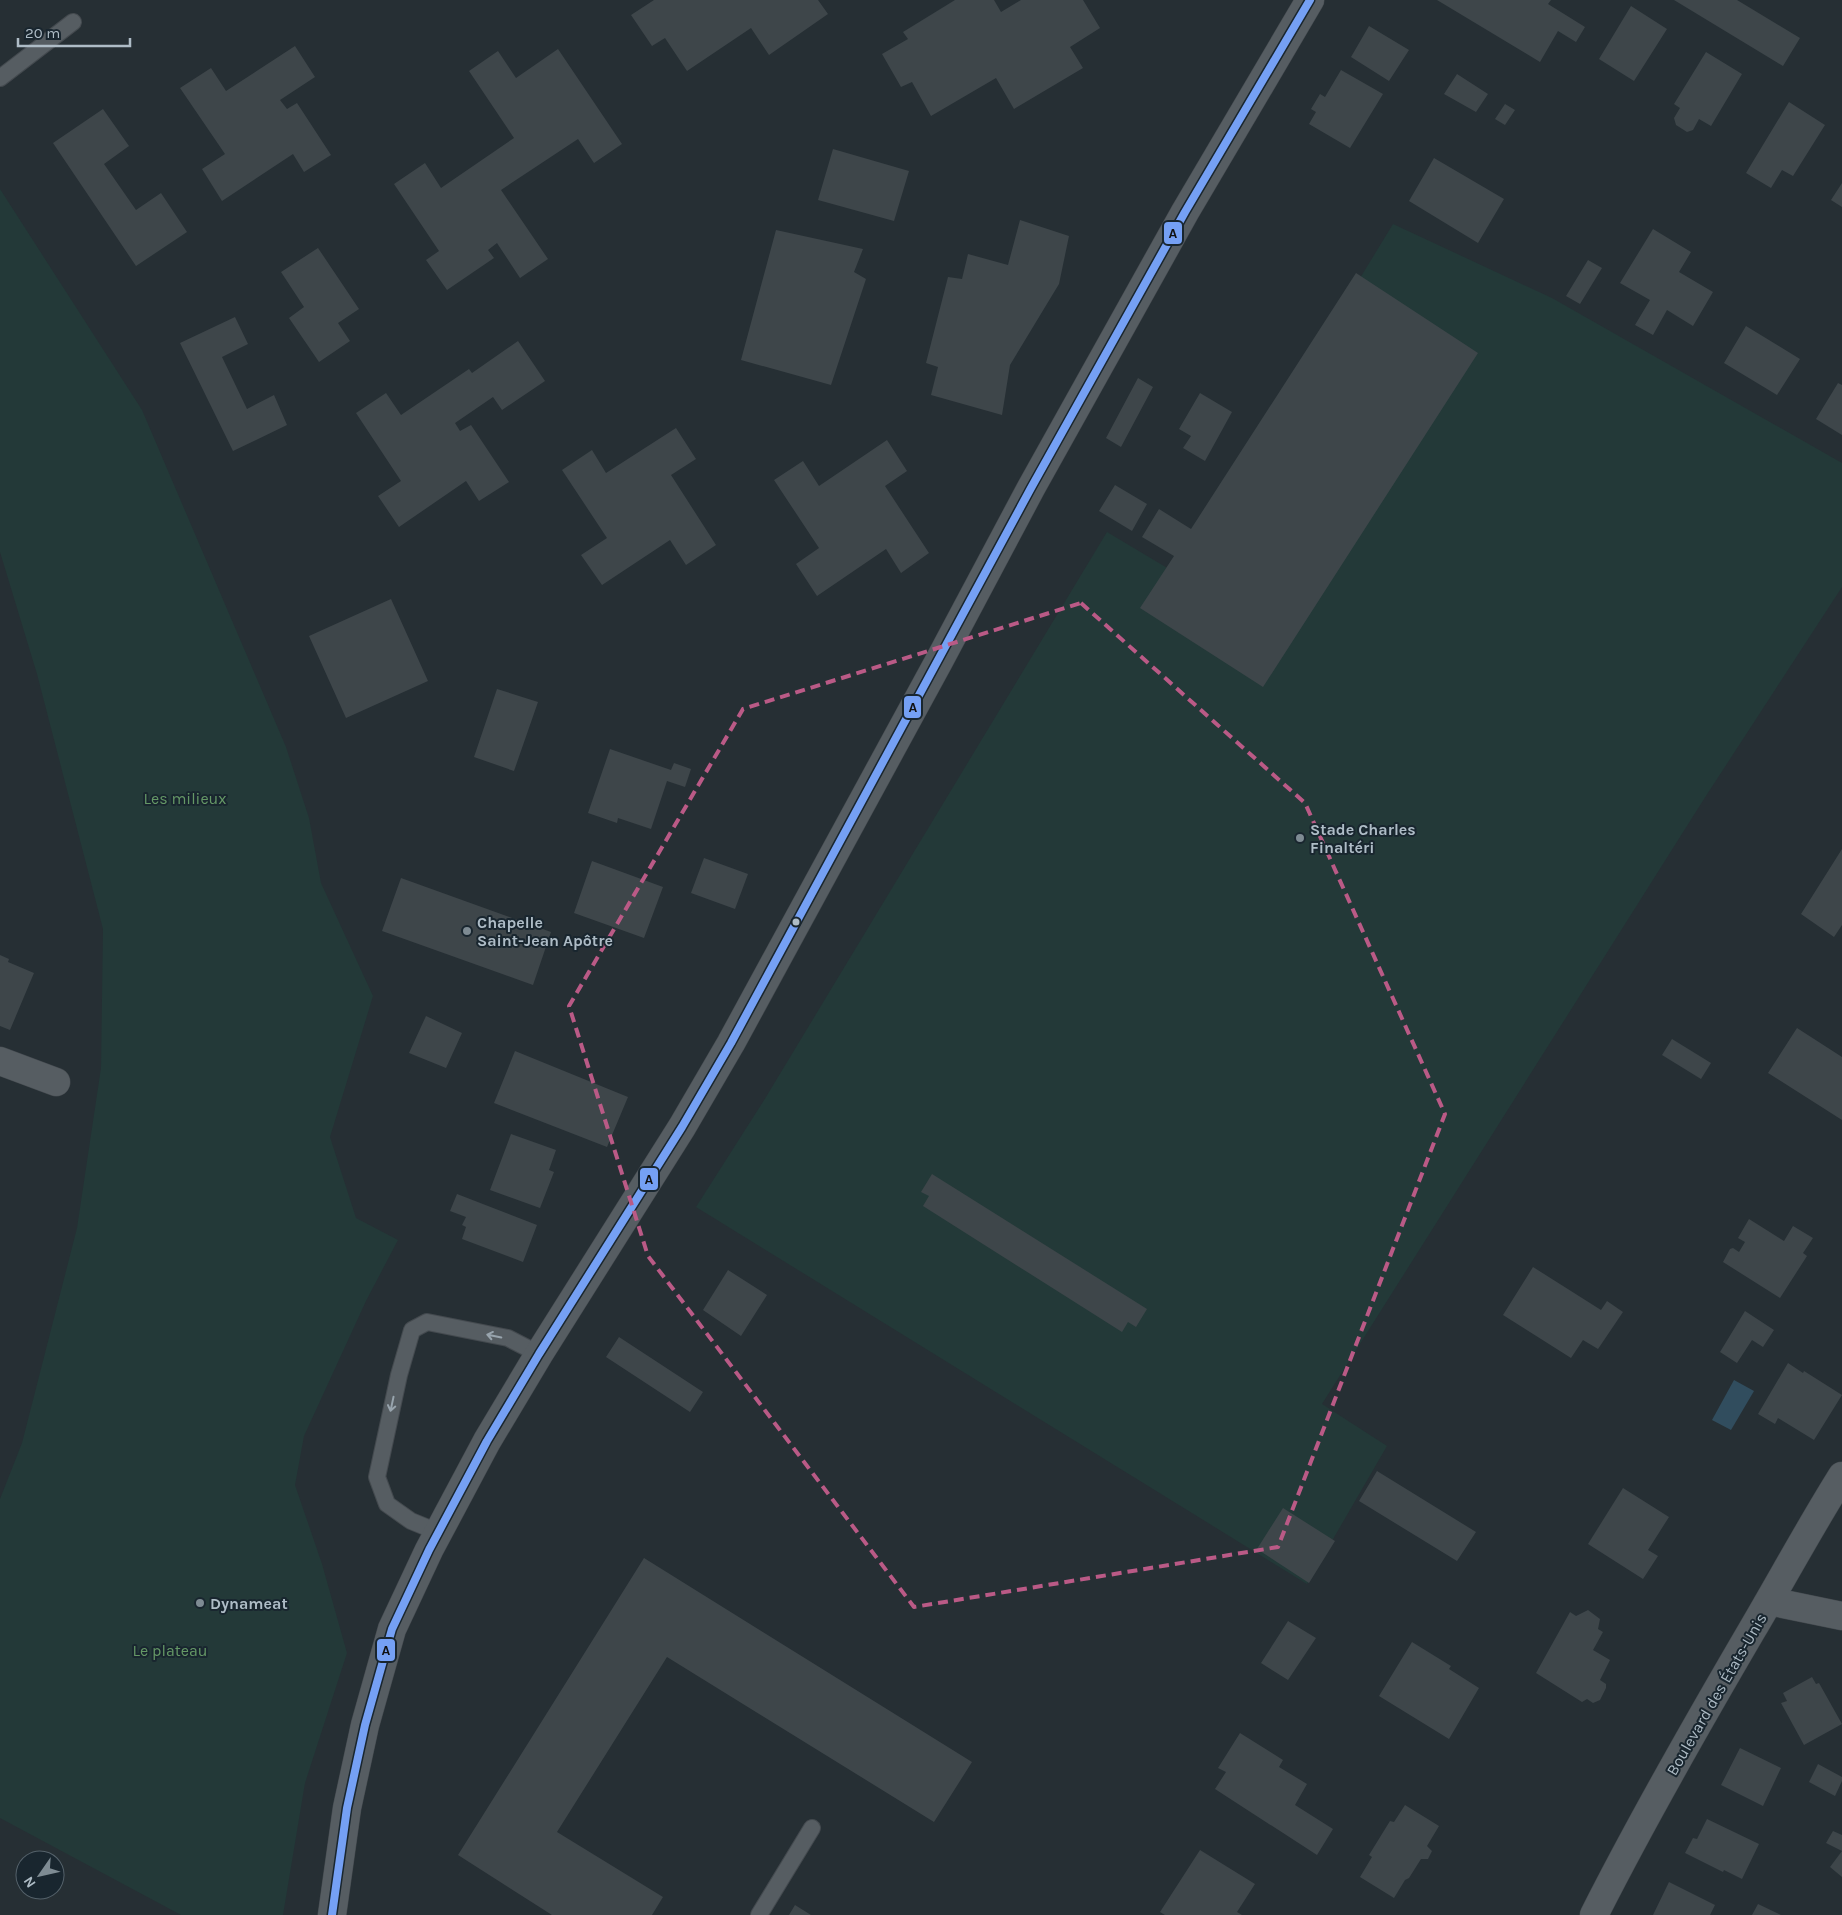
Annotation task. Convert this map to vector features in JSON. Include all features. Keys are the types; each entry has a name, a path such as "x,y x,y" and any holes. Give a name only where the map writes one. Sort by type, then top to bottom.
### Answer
{"street":[{"path":"332,1915 347,1808 365,1726 392,1629 438,1532 487,1441 539,1354 682,1127 731,1043 824,874 1030,488 1185,212 1310,0"},
{"path":"0,1061 56,1082"},
{"name":"Boulevard des États-Unis","path":"1594,1915 1612,1879 1702,1718 1815,1518 1842,1476"},
{"path":"1769,1601 1842,1616"}],"lane":[{"path":"0,78 73,22"},
{"path":"438,1532 411,1520 387,1504 377,1477 398,1375 412,1330 427,1322 508,1338 539,1354"},
{"path":"758,1915 812,1828"}],"highlighted area":[{"path":"1081,603 1305,803 1445,1114 1278,1547 914,1607 648,1256 569,1006 743,709"}],"green space":[{"name":"Le plateau","path":"0,189 142,410 286,747 309,818 321,883 373,996 330,1137 356,1218 398,1240 366,1301 304,1436 295,1485 322,1564 347,1653 305,1783 283,1915 181,1915 65,1853 65,1850 60,1850 0,1818 0,1499 22,1443 77,1228 101,1068 103,929 37,674 0,552"},
{"name":"Stade Charles Finaltéri","path":"1393,224 1552,298 1842,463 1842,587 1704,799 1322,1404 1387,1446 1307,1584 696,1207 766,1097 1107,532 1179,575"}],"water":[{"path":"1734,1380 1754,1391 1731,1430 1712,1420"}],"building":[{"path":"654,0 818,0 828,14 769,55 751,28 687,71 665,38 652,46 631,15"},
{"path":"955,0 994,0 1001,12 1021,0 1083,0 1100,28 1070,47 1083,68 1014,109 996,78 931,116 912,82 901,87 882,54 908,39 903,32"},
{"path":"1437,0 1551,0 1548,4 1585,27 1576,42 1558,31 1540,62"},
{"path":"1674,0 1737,0 1800,38 1783,66"},
{"path":"1631,6 1667,29 1634,81 1599,59"},
{"path":"1369,26 1409,50 1389,81 1351,57"},
{"path":"295,46 315,77 280,100 287,109 297,103 331,155 304,172 293,154 222,201 202,169 225,154 180,88 211,68 226,91"},
{"path":"558,49 622,144 594,163 578,139 501,190 548,259 520,278 497,243 488,250 494,258 447,290 426,260 439,251 394,184 425,163 441,188 514,138 469,71 498,51 516,78"},
{"path":"1706,52 1742,74 1711,126 1699,119 1693,130 1687,132 1676,125 1674,118 1680,108 1674,104"},
{"path":"1341,70 1383,94 1350,148 1309,124 1316,112 1311,109 1320,94 1325,97"},
{"path":"1457,74 1488,94 1476,112 1444,94"},
{"path":"1789,102 1825,125 1793,176 1782,170 1771,188 1746,173"},
{"path":"1505,104 1515,110 1505,125 1495,119"},
{"path":"103,109 129,146 104,164 136,210 161,193 187,232 136,266 53,143"},
{"path":"833,149 909,171 894,221 818,200"},
{"path":"1434,158 1504,199 1478,243 1409,201"},
{"path":"1842,183 1842,207 1831,200"},
{"path":"1020,220 1069,236 1059,284 1010,365 1002,415 931,395 938,367 926,363 948,277 962,279 968,254 1008,265"},
{"path":"1653,229 1691,252 1679,272 1713,292 1693,326 1667,310 1653,335 1635,325 1650,300 1620,283"},
{"path":"776,230 863,249 854,272 866,279 831,385 741,360"},
{"path":"318,248 359,309 338,323 350,341 319,362 289,318 304,307 281,272"},
{"path":"1588,260 1602,268 1580,304 1566,296"},
{"path":"1356,273 1478,353 1263,687 1140,608 1174,556 1142,537 1159,509 1191,529"},
{"path":"235,317 248,344 222,357 247,409 274,395 287,425 233,451 180,343"},
{"path":"1746,326 1800,359 1777,395 1724,363"},
{"path":"518,341 545,381 502,410 493,397 455,423 460,431 471,425 509,482 479,501 466,481 399,527 378,496 401,481 356,413 386,393 401,415 469,369 472,373"},
{"path":"1138,378 1153,387 1121,447 1106,438"},
{"path":"1838,383 1842,385 1842,435 1816,419"},
{"path":"1200,393 1232,412 1205,461 1183,448 1191,436 1179,429"},
{"path":"676,428 696,459 671,475 716,545 686,565 670,540 602,585 581,555 607,538 562,470 592,450 606,473"},
{"path":"887,440 907,471 885,486 929,553 901,573 886,549 817,596 796,564 819,548 774,480 803,461 819,486"},
{"path":"1115,485 1147,504 1132,531 1099,511"},
{"path":"391,599 428,681 346,718 309,636"},
{"path":"497,689 538,702 514,771 474,757"},
{"path":"610,749 671,770 674,763 691,769 685,787 667,781 651,829 618,818 617,823 588,813"},
{"path":"1842,849 1842,925 1834,937 1801,914"},
{"path":"704,858 748,874 735,909 691,893"},
{"path":"592,861 663,887 644,938 574,913"},
{"name":"Chapelle Saint-Jean Apôtre","path":"401,878 551,932 533,985 382,931"},
{"path":"0,955 9,959 8,962 34,973 10,1030 0,1026"},
{"path":"426,1016 462,1033 446,1068 409,1053"},
{"path":"1797,1028 1842,1057 1842,1120 1768,1073"},
{"path":"1672,1039 1711,1063 1701,1079 1662,1055"},
{"path":"515,1051 628,1097 607,1147 494,1103"},
{"path":"511,1134 556,1150 549,1170 554,1172 540,1208 490,1190"},
{"path":"932,1174 1147,1309 1136,1327 1128,1322 1122,1332 923,1206 929,1196 921,1192"},
{"path":"457,1194 537,1225 523,1262 462,1239 466,1227 462,1225 466,1217 450,1211"},
{"path":"1749,1219 1784,1241 1793,1226 1813,1238 1803,1253 1807,1256 1780,1298 1723,1262 1730,1249 1733,1248 1739,1252 1745,1242 1738,1238"},
{"path":"1533,1267 1601,1310 1607,1301 1623,1312 1598,1349 1583,1340 1571,1358 1503,1315"},
{"path":"728,1270 767,1295 741,1336 703,1310"},
{"path":"1745,1311 1774,1330 1763,1347 1752,1340 1737,1363 1720,1352"},
{"path":"619,1337 703,1392 690,1412 606,1357"},
{"path":"1788,1363 1842,1395 1814,1440 1778,1418 1775,1424 1758,1414"},
{"path":"1377,1471 1476,1532 1457,1561 1359,1501"},
{"path":"1623,1488 1669,1517 1648,1550 1658,1556 1643,1579 1588,1544"},
{"path":"1283,1508 1335,1541 1309,1583 1257,1549"},
{"path":"644,1558 972,1762 934,1822 667,1657 557,1832 663,1897 652,1915 552,1915 458,1855"},
{"path":"1588,1610 1600,1619 1598,1629 1603,1632 1593,1650 1610,1660 1600,1680 1606,1684 1606,1688 1600,1700 1593,1703 1587,1699 1582,1702 1536,1673 1570,1612 1576,1616"},
{"path":"1288,1621 1316,1638 1288,1680 1261,1663"},
{"path":"1412,1642 1451,1666 1449,1669 1479,1688 1449,1739 1379,1696"},
{"path":"1812,1677 1816,1684 1819,1683 1842,1724 1804,1745 1781,1703 1787,1701 1783,1693"},
{"path":"1240,1733 1283,1760 1279,1767 1307,1784 1295,1805 1333,1829 1317,1855 1215,1789 1226,1772 1218,1768"},
{"path":"1740,1748 1781,1768 1763,1806 1721,1785"},
{"path":"1818,1764 1842,1777 1835,1796 1809,1782"},
{"path":"1405,1805 1439,1826 1427,1846 1432,1851 1428,1859 1421,1859 1394,1898 1360,1877 1372,1857 1369,1855 1390,1821 1394,1822"},
{"path":"1707,1819 1759,1844 1742,1879 1724,1870 1723,1872 1685,1853 1693,1838 1697,1839"},
{"path":"1833,1831 1842,1835 1842,1851 1826,1843"},
{"path":"1200,1850 1255,1884 1237,1912 1242,1915 1165,1915 1160,1912"},
{"path":"1842,1851 1842,1877 1830,1867"},
{"path":"1669,1882 1715,1905 1710,1915 1653,1915"},
{"path":"1758,1904 1781,1915 1752,1915"},
{"path":"795,1905 811,1915 789,1915"}],"transit line":[{"name":"A","path":"332,1915 347,1808 365,1725 392,1629 429,1550 487,1441 539,1354 682,1127 731,1043 1031,488 1185,212 1310,0"}],"place":[{"name":"Stade Charles Finaltéri","path":"1300,838"},
{"name":"Chapelle Saint-Jean Apôtre","path":"467,931"},
{"name":"Dynameat","path":"200,1603"}],"park label":[{"name":"Les milieux","path":"185,798"}]}
